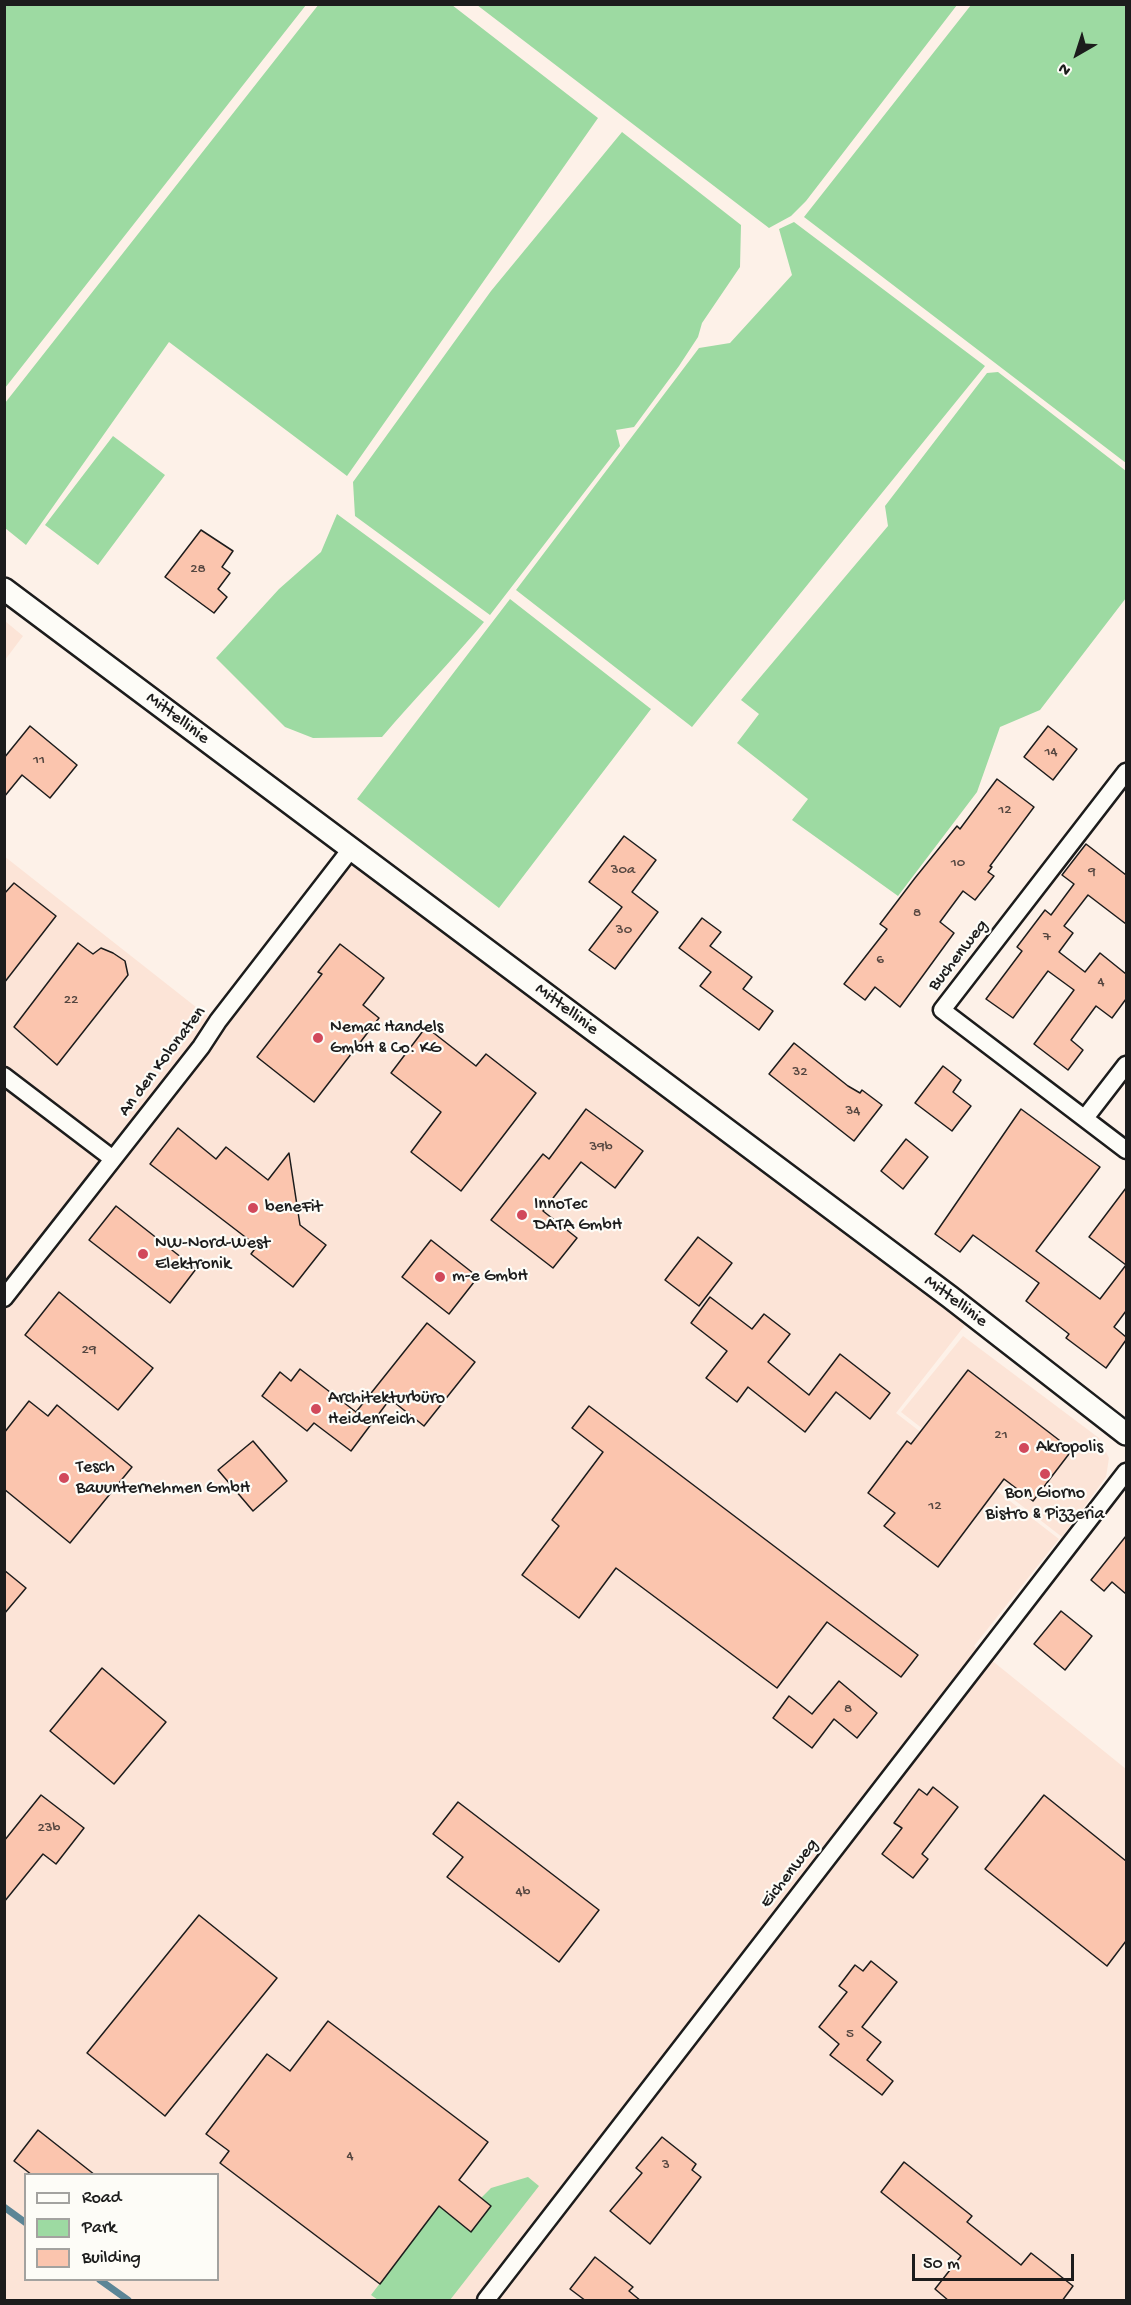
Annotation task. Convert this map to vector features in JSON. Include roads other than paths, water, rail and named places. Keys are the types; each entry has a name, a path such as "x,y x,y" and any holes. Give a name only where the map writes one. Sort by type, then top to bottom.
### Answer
{"street":[{"name":"Mittellinie","path":"4,589 950,1297 1126,1434"},
{"name":"Buchenweg","path":"1126,772 942,1010 1126,1150"},
{"name":"An den Kolonaten","path":"4,1298 351,849"},
{"path":"1084,1118 1126,1065"},
{"path":"4,1076 113,1159"},
{"name":"Eichenweg","path":"486,2301 1126,1472"}],"waterway":[{"path":"4,2207 24,2222"},
{"path":"101,2281 128,2300"}],"place":[{"name":"Nemac Handels GmbH & Co. KG","path":"318,1038"},
{"name":"beneFit","path":"253,1208"},
{"name":"InnoTec DATA GmbH","path":"522,1215"},
{"name":"NW-Nord-West Elektronik","path":"143,1254"},
{"name":"m-e GmbH","path":"440,1277"},
{"name":"Architekturbüro Heidenreich","path":"316,1409"},
{"name":"Akropolis","path":"1024,1448"},
{"name":"Bon Giorno Bistro & Pizzeria","path":"1045,1474"},
{"name":"Tesch Bauunternehmen GmbH","path":"64,1478"}]}
